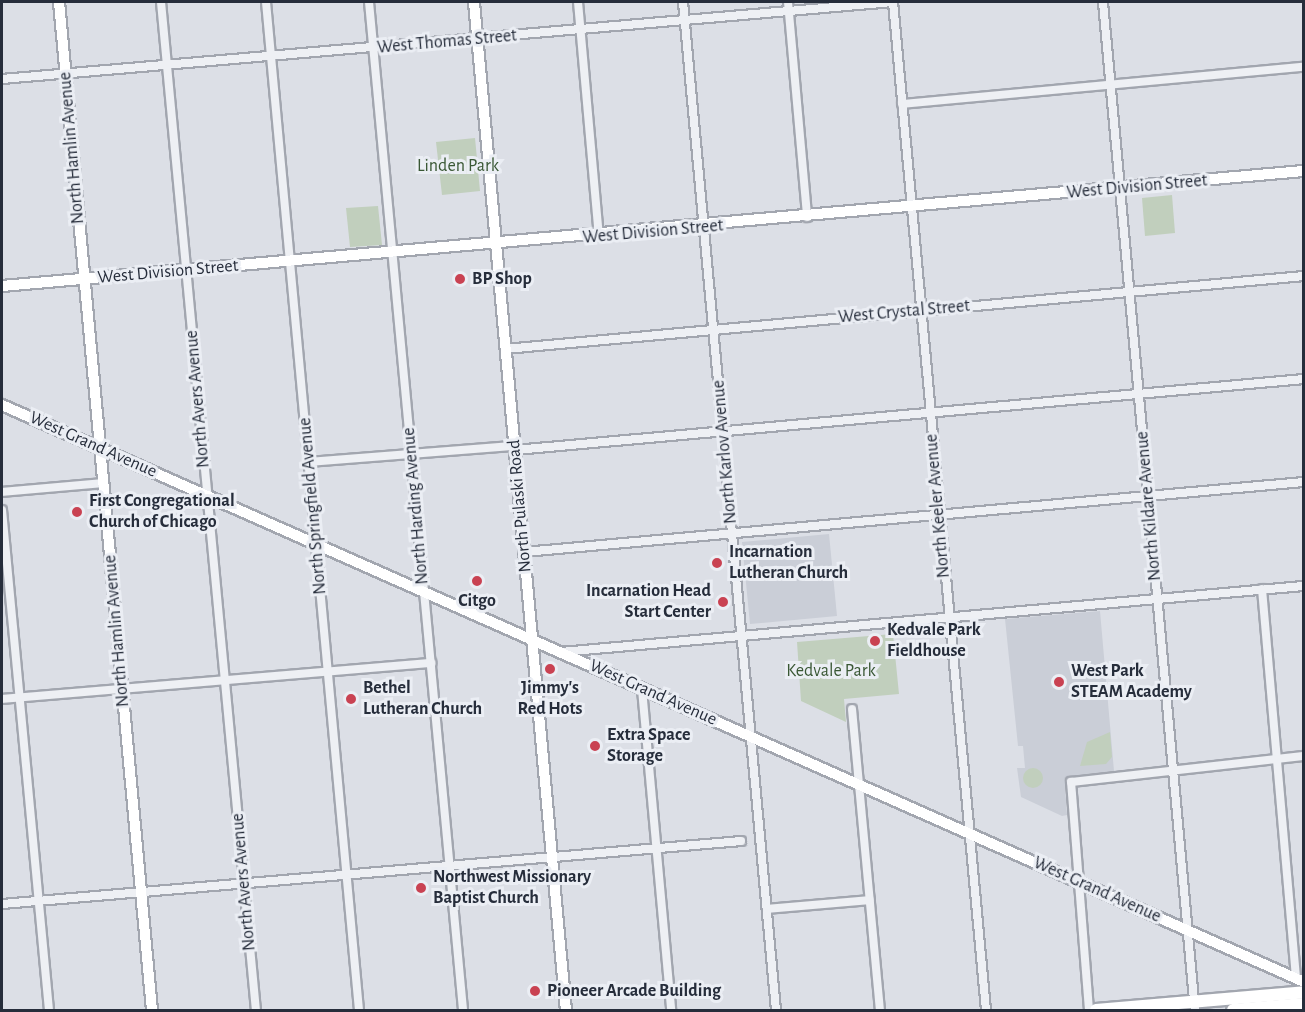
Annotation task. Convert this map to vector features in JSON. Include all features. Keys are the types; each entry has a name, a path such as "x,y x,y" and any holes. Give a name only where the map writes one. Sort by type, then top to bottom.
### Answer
{"main road":[{"name":"North Hamlin Avenue","path":"58,2 152,1011"},
{"name":"North Pulaski Road","path":"474,2 495,246 554,857 566,1011"},
{"name":"West Division Street","path":"2,286 599,237 1304,171"},
{"name":"West Grand Avenue","path":"2,405 1300,980"},
{"path":"1233,1011 1279,1004 1304,992"},
{"path":"1096,1011 1304,1004"}],"street":[{"name":"North Avers Avenue","path":"161,2 256,1011"},
{"name":"North Springfield Avenue","path":"266,2 359,1011"},
{"name":"North Harding Avenue","path":"369,2 464,1011"},
{"path":"578,2 599,237"},
{"name":"North Karlov Avenue","path":"683,2 776,1011"},
{"path":"788,2 807,217"},
{"name":"West Thomas Street","path":"2,79 477,40 892,2"},
{"name":"North Keeler Avenue","path":"892,2 986,1011"},
{"name":"North Kildare Avenue","path":"1103,2 1194,1006"},
{"path":"902,104 1304,68"},
{"name":"West Crystal Street","path":"505,349 1304,276"},
{"path":"309,462 723,431 1304,379"},
{"path":"524,552 1304,482"},
{"path":"2,492 103,483"},
{"path":"2,510 49,1011"},
{"path":"560,652 1304,586"},
{"path":"1262,589 1276,758 1300,980"},
{"path":"2,699 431,663"},
{"path":"642,688 671,1011"},
{"path":"852,709 880,1011"},
{"path":"1089,1011 1071,782 1304,756"},
{"path":"2,904 741,841"},
{"path":"767,909 870,900"}],"shaded area":[{"path":"829,534 837,616 750,624 742,542"},
{"name":"West Park STEAM Academy","path":"1100,611 1114,771 1072,776 1065,784 1067,815 1062,816 1021,797 1017,768 1025,768 1023,746 1018,746 1005,619"}],"green space":[{"name":"Linden Park","path":"475,138 480,191 442,195 436,142"},
{"path":"1172,195 1175,233 1145,236 1142,198"},
{"path":"378,206 382,245 350,247 346,208"},
{"name":"Kedvale Park","path":"893,634 899,694 844,699 846,722 801,701 797,642"},
{"path":"1110,732 1112,757 1106,764 1080,766 1087,742"},
{"path":"1033,768 1040,771 1043,778 1040,785 1033,788 1026,785 1023,778 1026,771"}],"place":[{"name":"BP Shop","path":"460,279"},
{"name":"First Congregational Church of Chicago","path":"77,512"},
{"name":"Incarnation Lutheran Church","path":"717,563"},
{"name":"Citgo","path":"477,581"},
{"name":"Incarnation Head Start Center","path":"723,602"},
{"name":"Kedvale Park Fieldhouse","path":"875,641"},
{"name":"Jimmy's Red Hots","path":"550,669"},
{"name":"West Park STEAM Academy","path":"1059,682"},
{"name":"Bethel Lutheran Church","path":"351,699"},
{"name":"Extra Space Storage","path":"595,746"},
{"name":"Northwest Missionary Baptist Church","path":"421,888"},
{"name":"Pioneer Arcade Building","path":"535,991"}]}
